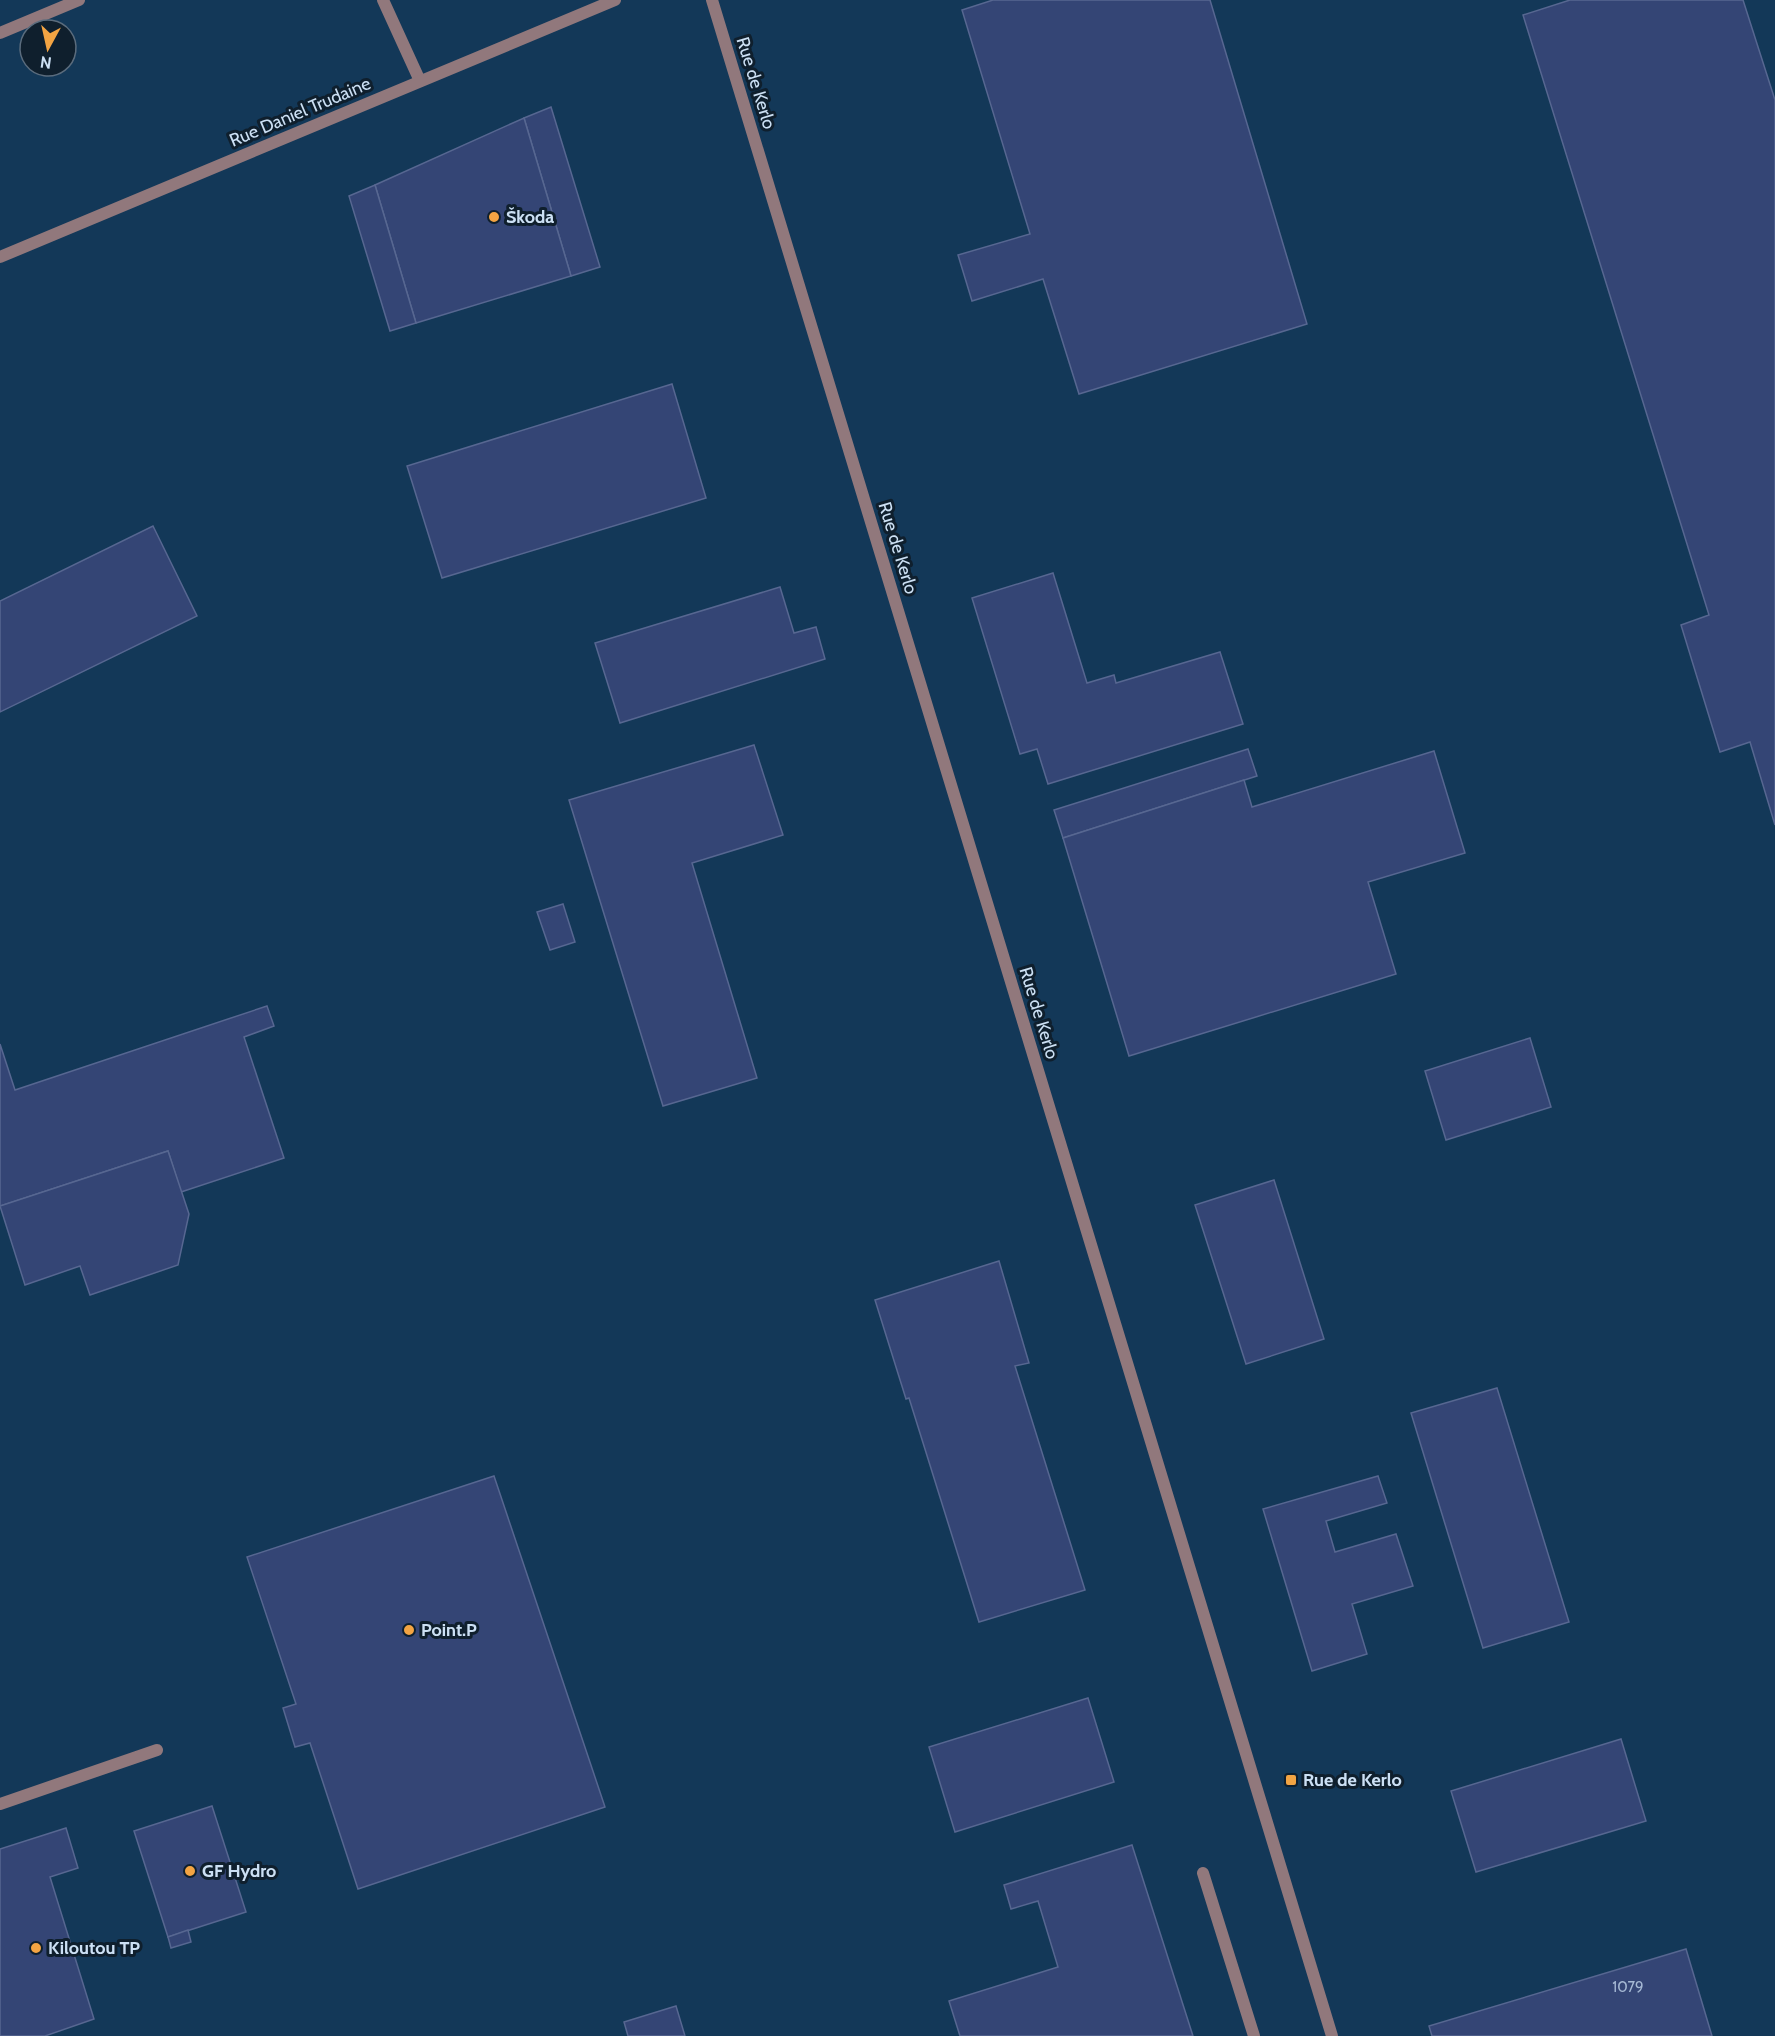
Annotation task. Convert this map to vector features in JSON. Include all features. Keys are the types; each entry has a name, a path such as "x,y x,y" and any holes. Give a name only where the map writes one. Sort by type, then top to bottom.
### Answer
{"street":[{"path":"0,33 79,0"},
{"path":"382,0 420,81"},
{"name":"Rue Daniel Trudaine","path":"0,257 615,0"},
{"name":"Rue de Kerlo","path":"712,0 1332,2036"},
{"path":"0,1804 157,1750"},
{"path":"1203,1873 1254,2036"}],"building":[{"path":"993,0 1210,0 1307,324 1079,394 1043,279 972,301 958,255 1030,234 962,10"},
{"path":"1570,0 1743,0 1775,100 1775,825 1750,742 1720,752 1681,625 1709,615 1523,15"},
{"path":"551,107 600,267 571,276 524,118"},
{"path":"524,118 571,276 416,323 375,185"},
{"path":"375,185 416,323 390,331 349,196"},
{"path":"672,384 706,498 442,578 407,466"},
{"path":"153,526 197,616 0,712 0,601"},
{"path":"1053,573 1087,683 1114,675 1116,683 1220,652 1243,724 1048,784 1037,749 1020,754 972,598"},
{"path":"780,587 794,633 816,627 825,659 620,723 595,643"},
{"path":"754,745 783,835 692,863 757,1078 663,1106 569,800"},
{"path":"1248,749 1257,776 1063,838 1054,810"},
{"path":"1434,751 1465,853 1368,882 1396,974 1129,1056 1063,838 1244,780 1252,807"},
{"path":"563,904 575,942 550,950 537,912"},
{"path":"267,1006 274,1026 244,1037 284,1158 181,1192 168,1151 0,1206 0,1044 15,1090"},
{"path":"1530,1038 1551,1107 1446,1140 1425,1071"},
{"path":"168,1151 189,1214 178,1265 90,1295 80,1266 25,1285 0,1206"},
{"path":"1274,1180 1324,1339 1246,1364 1195,1205"},
{"path":"999,1261 1029,1363 1015,1366 1085,1590 979,1622 909,1398 906,1399 875,1300"},
{"path":"1497,1388 1569,1622 1483,1648 1411,1413"},
{"name":"Point.P","path":"494,1476 605,1807 358,1889 310,1743 295,1747 283,1708 296,1704 247,1557"},
{"path":"1378,1476 1387,1503 1326,1521 1335,1552 1396,1534 1413,1586 1352,1604 1367,1654 1312,1671 1263,1509"},
{"path":"1088,1698 1114,1782 955,1832 929,1747"},
{"path":"1621,1739 1646,1821 1476,1872 1451,1791"},
{"name":"GF Hydro","path":"212,1806 246,1912 168,1937 134,1831"},
{"name":"Kiloutou TP","path":"66,1828 78,1868 50,1877 94,2019 45,2036 0,2036 0,1849"},
{"path":"1132,1845 1193,2036 960,2036 949,2001 1058,1967 1038,1901 1011,1909 1004,1885"},
{"path":"188,1930 191,1942 171,1948 168,1937"},
{"path":"1686,1949 1712,2036 1432,2036 1429,2026"},
{"path":"676,2006 685,2036 628,2036 624,2022"}],"place":[{"name":"Škoda","path":"494,217"},
{"name":"Point.P","path":"409,1630"},
{"name":"Rue de Kerlo","path":"1291,1780"},
{"name":"GF Hydro","path":"190,1871"},
{"name":"Kiloutou TP","path":"36,1948"}]}
